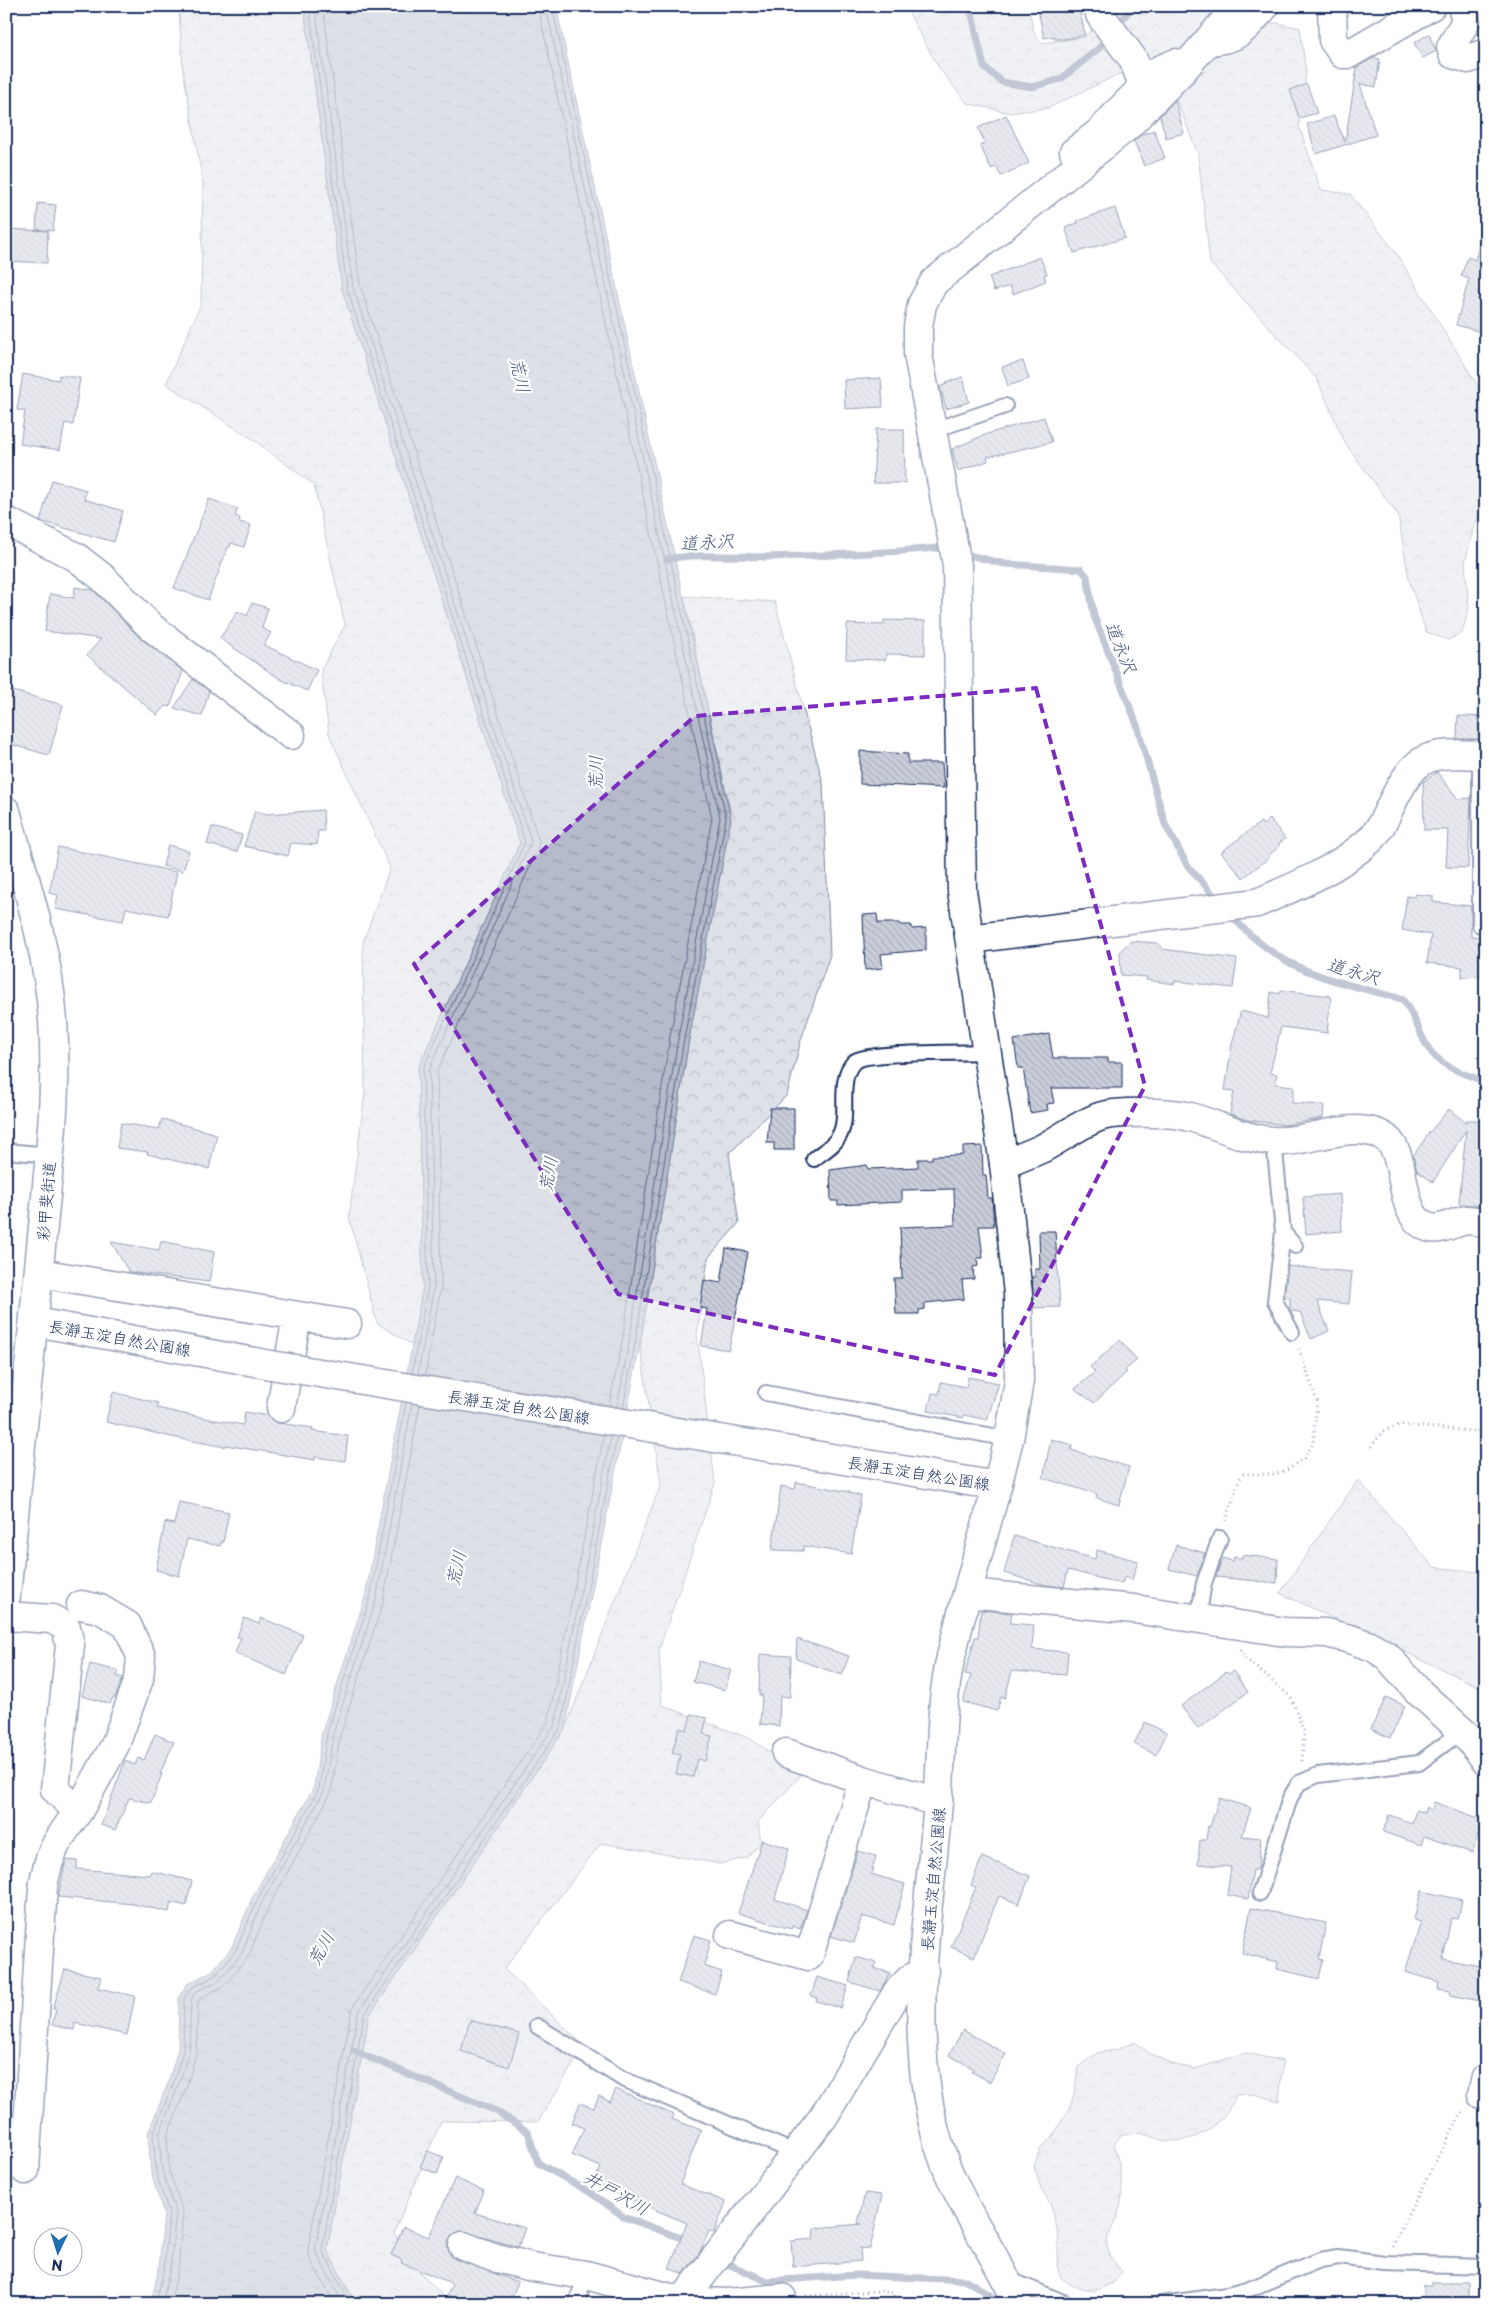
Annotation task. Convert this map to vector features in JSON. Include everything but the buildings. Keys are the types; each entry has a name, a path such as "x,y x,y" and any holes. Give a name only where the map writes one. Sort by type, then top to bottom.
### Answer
{"main road":[{"path":"1102,6 1100,15 1133,59 1142,82"},
{"path":"997,1486 1009,1439 1019,1381 1018,1294 1004,1164 962,891 957,565 920,372 918,327 922,304 934,282 1129,125 1186,66 1238,6"},
{"path":"1208,41 1226,40 1242,32 1265,6"},
{"path":"1332,6 1333,40 1343,54 1349,54 1431,6"},
{"path":"1462,6 1466,21 1451,47 1453,54 1468,59 1486,52"},
{"path":"1064,179 1065,160 1107,124 1138,92 1142,82 1159,70 1176,63 1186,66"},
{"path":"6,521 76,556 103,578 151,627 290,734"},
{"path":"970,939 1257,903 1298,885 1341,862 1372,838 1386,817 1402,782 1415,765 1431,756 1441,754 1483,755"},
{"name":"彩甲斐街道","path":"6,811 37,922 48,978 55,1068 50,1156 35,1322 6,1590"},
{"path":"1004,1164 1043,1148 1073,1129 1101,1116 1134,1113 1185,1116 1252,1138 1274,1141 1290,1141 1360,1130 1383,1136 1398,1155 1408,1205 1418,1222 1432,1228 1466,1220 1486,1223"},
{"path":"39,1273 347,1324"},
{"path":"281,1408 297,1316"},
{"name":"長瀞玉淀自然公園線","path":"35,1322 271,1364 997,1486 949,1668 924,1971 921,2057 929,2105 941,2154 975,2225 1006,2278 1018,2304"},
{"path":"968,1593 1134,1609 1285,1632 1326,1633 1373,1646 1387,1656 1419,1692 1462,1731 1486,1760"},
{"path":"24,2170 43,1886 48,1860 58,1838 78,1812 115,1745 138,1679 141,1656 127,1625 100,1609 81,1605"},
{"path":"6,1616 52,1618 66,1627 70,1645 55,1789 78,1812"},
{"path":"786,1752 862,1780 938,1802"},
{"path":"730,1935 809,1956 862,1780"},
{"path":"681,2303 824,2116 898,1991 910,1979 924,1971"},
{"path":"464,2246 493,2257 532,2267 586,2275 681,2303 750,2302 782,2298"}],"lane":[{"path":"931,431 1005,406"},
{"path":"1480,925 1483,755"},
{"path":"814,1159 833,1145 840,1135 846,1082 854,1062 861,1058 889,1055 987,1052"},
{"path":"1274,1141 1283,1232 1276,1300 1292,1332"},
{"path":"6,1151 50,1156"},
{"path":"1283,1232 1295,1246"},
{"path":"766,1393 1009,1439"},
{"path":"1208,1621 1204,1583 1220,1538"},
{"path":"1260,1893 1290,1798 1299,1783 1318,1775 1419,1763 1462,1731"},
{"path":"537,2026 623,2079 796,2153"},
{"path":"1161,2304 1227,2295 1247,2290 1320,2260 1339,2257 1384,2263 1486,2266"},
{"path":"576,2304 586,2275"},
{"path":"1006,2278 1068,2304"}],"path":[{"path":"1220,1538 1239,1480 1244,1474 1276,1474 1289,1470 1304,1458 1313,1444 1317,1401 1292,1332"},
{"path":"1371,1446 1384,1431 1400,1425 1486,1432"},
{"path":"1208,1621 1246,1659 1291,1697 1304,1732 1299,1783"},
{"path":"1384,2263 1458,2118 1484,2089"},
{"path":"782,2298 877,2291 893,2293 898,2304"}],"highlighted area":[{"path":"1036,688 1145,1086 995,1375 618,1294 414,964 695,716"}],"green space":[{"path":"176,6 304,6 342,289 520,843 418,1068 423,1286 412,1345 377,1323 349,1217 365,1092 363,942 390,868 329,734 321,670 345,625 314,485 251,438 166,384 201,304 203,184 183,70 179,12"},
{"path":"905,6 1028,6 1035,36 1043,43 1085,37 1114,6 1233,6 1239,27 1277,23 1300,28 1306,73 1299,126 1321,190 1350,194 1396,253 1478,386 1486,423 1486,500 1474,526 1465,563 1469,608 1462,633 1448,640 1426,632 1409,579 1398,515 1345,443 1317,379 1210,263 1198,154 1159,55 1048,108 1010,113 967,103 939,68"},
{"path":"684,596 775,602 823,783 830,955 801,1040 787,1095 729,1154 739,1223 708,1258 697,1334 715,1483 659,1650 662,1705 751,1739 801,1775 758,1822 761,1843 746,1858 721,1864 601,1843 504,1969 584,2046 538,2122 441,2121 394,2233 418,2270 451,2304 356,2304 327,2250 369,2016 565,1729 661,1484 640,1345 689,1039 730,812"},
{"path":"1358,1480 1434,1567 1486,1573 1486,1690 1280,1593"},
{"path":"1135,2042 1149,2053 1172,2064 1195,2069 1245,2053 1283,2061 1279,2101 1254,2094 1236,2095 1231,2106 1209,2130 1200,2135 1178,2141 1166,2141 1140,2133 1120,2136 1114,2145 1119,2166 1122,2195 1118,2214 1107,2244 1108,2251 1122,2272 1113,2283 1094,2291 1073,2286 1061,2278 1057,2265 1059,2237 1051,2205 1041,2188 1034,2166 1040,2149 1053,2136 1070,2107 1075,2091 1078,2067 1097,2053 1116,2050"}],"water":[{"name":"荒川","path":"304,6 556,6 731,819 689,1039 640,1345 565,1729 369,2016 327,2250 356,2304 151,2304 159,2267 164,2214 151,2173 148,2133 168,2083 178,2049 179,1997 187,1984 212,1971 232,1947 252,1898 314,1787 322,1732 365,1597 423,1286 418,1068 520,843 342,289"}],"waterway":[{"path":"970,6 984,67 1002,82 1032,87 1061,79 1099,48 1109,36"},
{"path":"1116,27 1133,6"},
{"name":"道永沢","path":"667,559 704,556 831,555 938,548 948,550"},
{"name":"道永沢","path":"961,553 1005,564 1081,569 1087,576 1094,616 1137,725 1165,824 1187,865 1219,901"},
{"name":"道永沢","path":"1229,913 1248,933 1287,961 1329,979 1402,999 1410,1010 1427,1046 1438,1059 1461,1073 1486,1082"},
{"name":"井戸沢川","path":"354,2051 496,2111 528,2132 538,2163 591,2193 624,2217 681,2238 712,2255"},
{"name":"井戸沢川","path":"721,2261 767,2281 856,2275 966,2280 1004,2304"}]}
